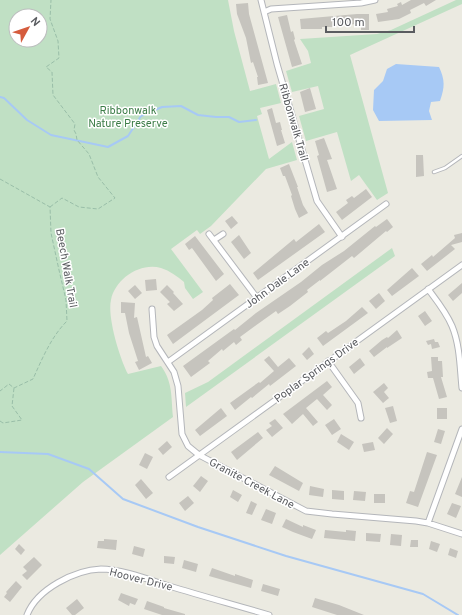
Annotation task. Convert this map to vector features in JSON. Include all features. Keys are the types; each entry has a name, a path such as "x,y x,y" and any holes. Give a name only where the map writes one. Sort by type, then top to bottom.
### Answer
{"street":[{"name":"Ribbonwalk Trail","path":"261,0 277,64 317,201 342,236"},
{"path":"264,12 271,9 360,3 375,0"},
{"name":"John Dale Lane","path":"168,362 386,204"},
{"path":"209,234 257,298"},
{"path":"214,240 223,234"},
{"name":"Poplar Springs Drive","path":"170,477 462,265"},
{"path":"428,289 441,306 453,328 462,388"},
{"name":"Granite Creek Lane","path":"152,309 154,337 157,346 174,372 178,386 182,434 188,446 199,455 306,511 428,522 462,534"},
{"path":"328,361 358,403 361,418"},
{"path":"428,522 462,429"},
{"name":"Hoover Drive","path":"27,615 34,602 55,585 81,572 102,569 117,571 151,580 269,615"}],"lane":[{"path":"434,172 446,168 462,156"}],"path":[{"path":"0,179 50,207 62,198 80,208 98,209 115,198 98,177 90,154 77,140 74,130 75,124 52,95 52,72 46,67 59,58 58,41 50,19 51,0"},
{"name":"Beech Walk Trail","path":"0,391 9,384 14,388 33,379 47,348 61,327 67,321 66,300 51,233 50,207"},
{"path":"0,421 3,423 22,420 12,406 14,388"}],"green space":[{"name":"Ribbonwalk Nature Preserve","path":"0,0 228,0 234,31 250,91 276,84 281,103 260,108 262,114 257,116 269,159 292,142 297,160 266,169 211,226 200,234 197,230 171,249 203,292 193,299 185,288 184,282 161,268 153,267 137,270 130,274 123,279 113,292 110,307 111,317 115,338 128,374 161,366 170,384 173,417 83,482 0,555"},
{"path":"456,0 462,0 462,4 350,55 388,193 377,200 359,175 351,181 337,132 306,141 299,116 324,109 318,86 292,92 286,71 311,63 308,51 300,39 377,34 391,30"},
{"path":"392,248 395,256 186,407 185,393 208,382"}],"water":[{"path":"396,64 439,67 443,80 443,92 440,101 431,102 429,111 432,120 379,121 373,110 374,90 383,81 387,69"}],"building":[{"path":"411,0 436,0 426,6 424,3 410,10 411,13 399,19 378,22 376,14 388,12 387,9 398,6 397,4 401,2 402,5"},
{"path":"248,3 249,14 268,83 258,85 258,77 253,62 251,63 246,38 237,14 236,4"},
{"path":"369,14 369,30 361,30 361,24 334,25 334,27 322,27 322,29 301,29 300,19"},
{"path":"287,15 302,64 292,67 278,17"},
{"path":"310,88 316,109 305,112 300,92"},
{"path":"272,108 276,123 280,122 285,143 277,146 267,110"},
{"path":"324,138 332,159 327,160 337,189 327,192 317,156 319,155 315,141"},
{"path":"416,155 423,155 424,176 416,177"},
{"path":"289,164 303,205 308,213 299,218 285,176 283,176 280,168"},
{"path":"366,189 372,197 342,220 336,212 348,203 346,200 352,196 354,198"},
{"path":"232,216 238,223 231,229 225,221"},
{"path":"387,219 393,227 387,232 386,231 354,258 352,256 320,280 307,290 308,292 290,306 278,314 276,311 240,337 242,340 236,345 234,342 223,351 222,349 208,361 210,363 191,377 183,366 234,329 235,330 322,265 344,251 375,226 376,227"},
{"path":"319,224 325,232 258,280 253,273 294,239 296,242"},
{"path":"462,233 462,242 451,245 455,249 427,271 421,264 432,255 433,257 455,238 454,235"},
{"path":"239,235 251,253 244,259 231,242"},
{"path":"195,236 224,274 216,281 192,248 189,250 185,244"},
{"path":"412,268 419,276 392,296 387,290"},
{"path":"156,279 157,290 146,291 145,280"},
{"path":"462,283 462,293 453,301 448,295"},
{"path":"230,284 239,295 173,344 167,335 202,310 213,300 212,298"},
{"path":"135,285 142,293 135,299 128,291"},
{"path":"167,285 183,304 174,311 167,304 170,302 160,292"},
{"path":"379,293 385,301 376,309 369,301"},
{"path":"121,302 135,303 134,318 137,317 146,357 148,356 152,363 139,370 135,362 138,361 129,333 125,313 121,313"},
{"path":"362,307 368,313 323,346 317,338 326,331 328,333 346,321"},
{"path":"425,311 432,321 425,326 418,316"},
{"path":"397,330 402,338 374,357 369,351"},
{"path":"434,339 435,342 438,342 440,347 432,349 431,344 428,345 426,341"},
{"path":"309,347 314,354 307,360 302,354"},
{"path":"269,356 278,367 289,358 296,366 235,410 230,403 259,382 260,383 274,371 264,360"},
{"path":"431,357 438,357 438,361 442,361 443,377 441,377 447,397 439,399 433,378 428,378 427,372 432,371"},
{"path":"360,358 365,365 354,374 349,367"},
{"path":"327,381 332,387 323,395 332,405 327,410 317,399 306,408 318,422 313,426 303,414 292,424 283,414"},
{"path":"384,383 388,388 384,392 389,398 383,403 373,392"},
{"path":"393,406 397,421 390,423 385,408"},
{"path":"221,408 227,416 200,436 195,430"},
{"path":"437,408 447,408 447,419 437,419"},
{"path":"275,419 283,428 272,437 266,430 272,426 269,423"},
{"path":"334,419 341,429 332,435 325,425"},
{"path":"387,428 393,434 384,444 378,438"},
{"path":"438,429 445,431 441,444 434,442"},
{"path":"258,432 263,438 237,460 231,452"},
{"path":"341,434 354,442 349,450 337,442"},
{"path":"167,441 172,447 163,455 158,449"},
{"path":"373,442 375,450 364,452 362,444"},
{"path":"427,452 437,455 418,507 406,503 410,491 414,492"},
{"path":"145,453 153,457 147,469 139,465"},
{"path":"275,466 303,483 299,491 269,475"},
{"path":"201,476 208,481 200,492 193,486"},
{"path":"462,477 462,497 455,494"},
{"path":"141,479 153,493 146,499 135,485"},
{"path":"310,486 324,489 323,497 309,495"},
{"path":"233,490 242,495 238,502 230,497"},
{"path":"332,490 344,491 344,500 332,499"},
{"path":"354,491 366,492 365,501 353,500"},
{"path":"374,494 385,494 385,503 374,503"},
{"path":"188,496 194,503 185,511 179,503"},
{"path":"251,501 257,504 252,515 246,513"},
{"path":"452,503 461,506 456,518 447,514"},
{"path":"266,509 276,513 272,524 261,520"},
{"path":"286,519 303,527 303,525 316,530 312,539 282,527"},
{"path":"325,530 346,532 346,530 356,531 355,541 324,538"},
{"path":"366,533 381,534 380,542 366,541"},
{"path":"391,534 402,535 401,546 390,545"},
{"path":"104,539 117,540 116,550 97,548 98,541 104,541"},
{"path":"411,540 418,540 418,547 410,547"},
{"path":"431,541 440,544 437,552 429,549"},
{"path":"19,544 25,550 21,555 15,549"},
{"path":"134,546 145,549 143,557 132,554"},
{"path":"450,548 458,551 456,558 448,555"},
{"path":"164,556 175,557 174,564 164,563"},
{"path":"34,557 42,565 27,580 22,575 27,571 23,567"},
{"path":"184,560 198,564 196,572 182,568"},
{"path":"212,568 235,576 235,574 253,580 251,588 209,576"},
{"path":"16,581 22,587 10,602 4,597 7,593 6,592"},
{"path":"263,584 280,589 278,596 261,591"},
{"path":"121,593 138,599 135,605 130,603 129,606 118,600"},
{"path":"315,598 339,605 364,615 337,615 312,607"},
{"path":"77,599 84,608 75,615 72,615 66,608"},
{"path":"147,601 185,615 162,615 144,609"}],"waterway":[{"path":"0,97 4,98 27,120 51,135 108,147 128,136 141,116 162,107 181,106 198,115 229,117 239,122 256,120"},
{"path":"0,452 48,454 89,469 123,499 198,527 286,556 423,594 458,615"}]}
